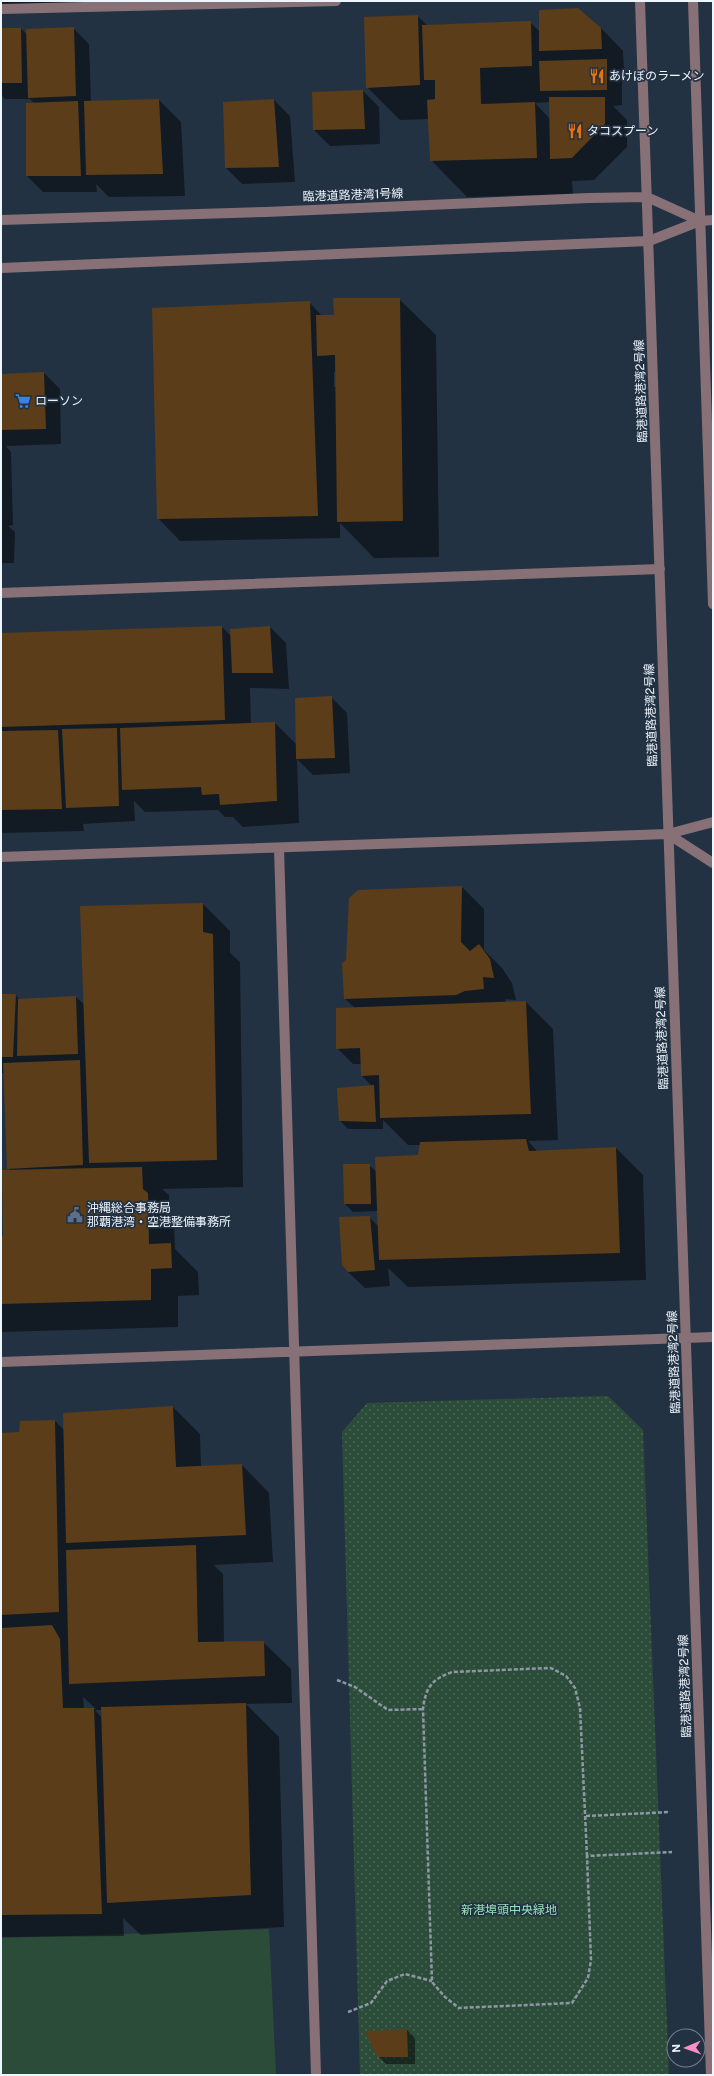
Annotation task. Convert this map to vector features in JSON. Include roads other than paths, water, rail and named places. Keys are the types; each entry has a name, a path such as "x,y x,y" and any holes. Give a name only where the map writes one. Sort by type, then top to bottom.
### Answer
{"street":[{"path":"1,9 336,1"},
{"name":"臨港道路港湾2号線","path":"640,1 711,2075"},
{"path":"693,1 712,526 713,604"},
{"name":"臨港道路港湾1号線","path":"1,220 647,197 700,221"},
{"name":"臨港道路港湾1号線","path":"1,268 649,241 700,221 713,220"},
{"path":"1,593 660,569"},
{"path":"1,857 668,834 713,822"},
{"path":"668,834 713,864"},
{"path":"279,848 316,2075"},
{"path":"1,1362 713,1337"}],"place":[{"name":"あけぼのラーメン","path":"597,76"},
{"name":"タコスプーン","path":"575,131"},
{"name":"ローソン","path":"23,401"},
{"name":"沖縄総合事務局 那覇港湾・空港整備事務所","path":"75,1215"}],"park label":[{"name":"新港埠頭中央緑地","path":"509,1910"}]}
